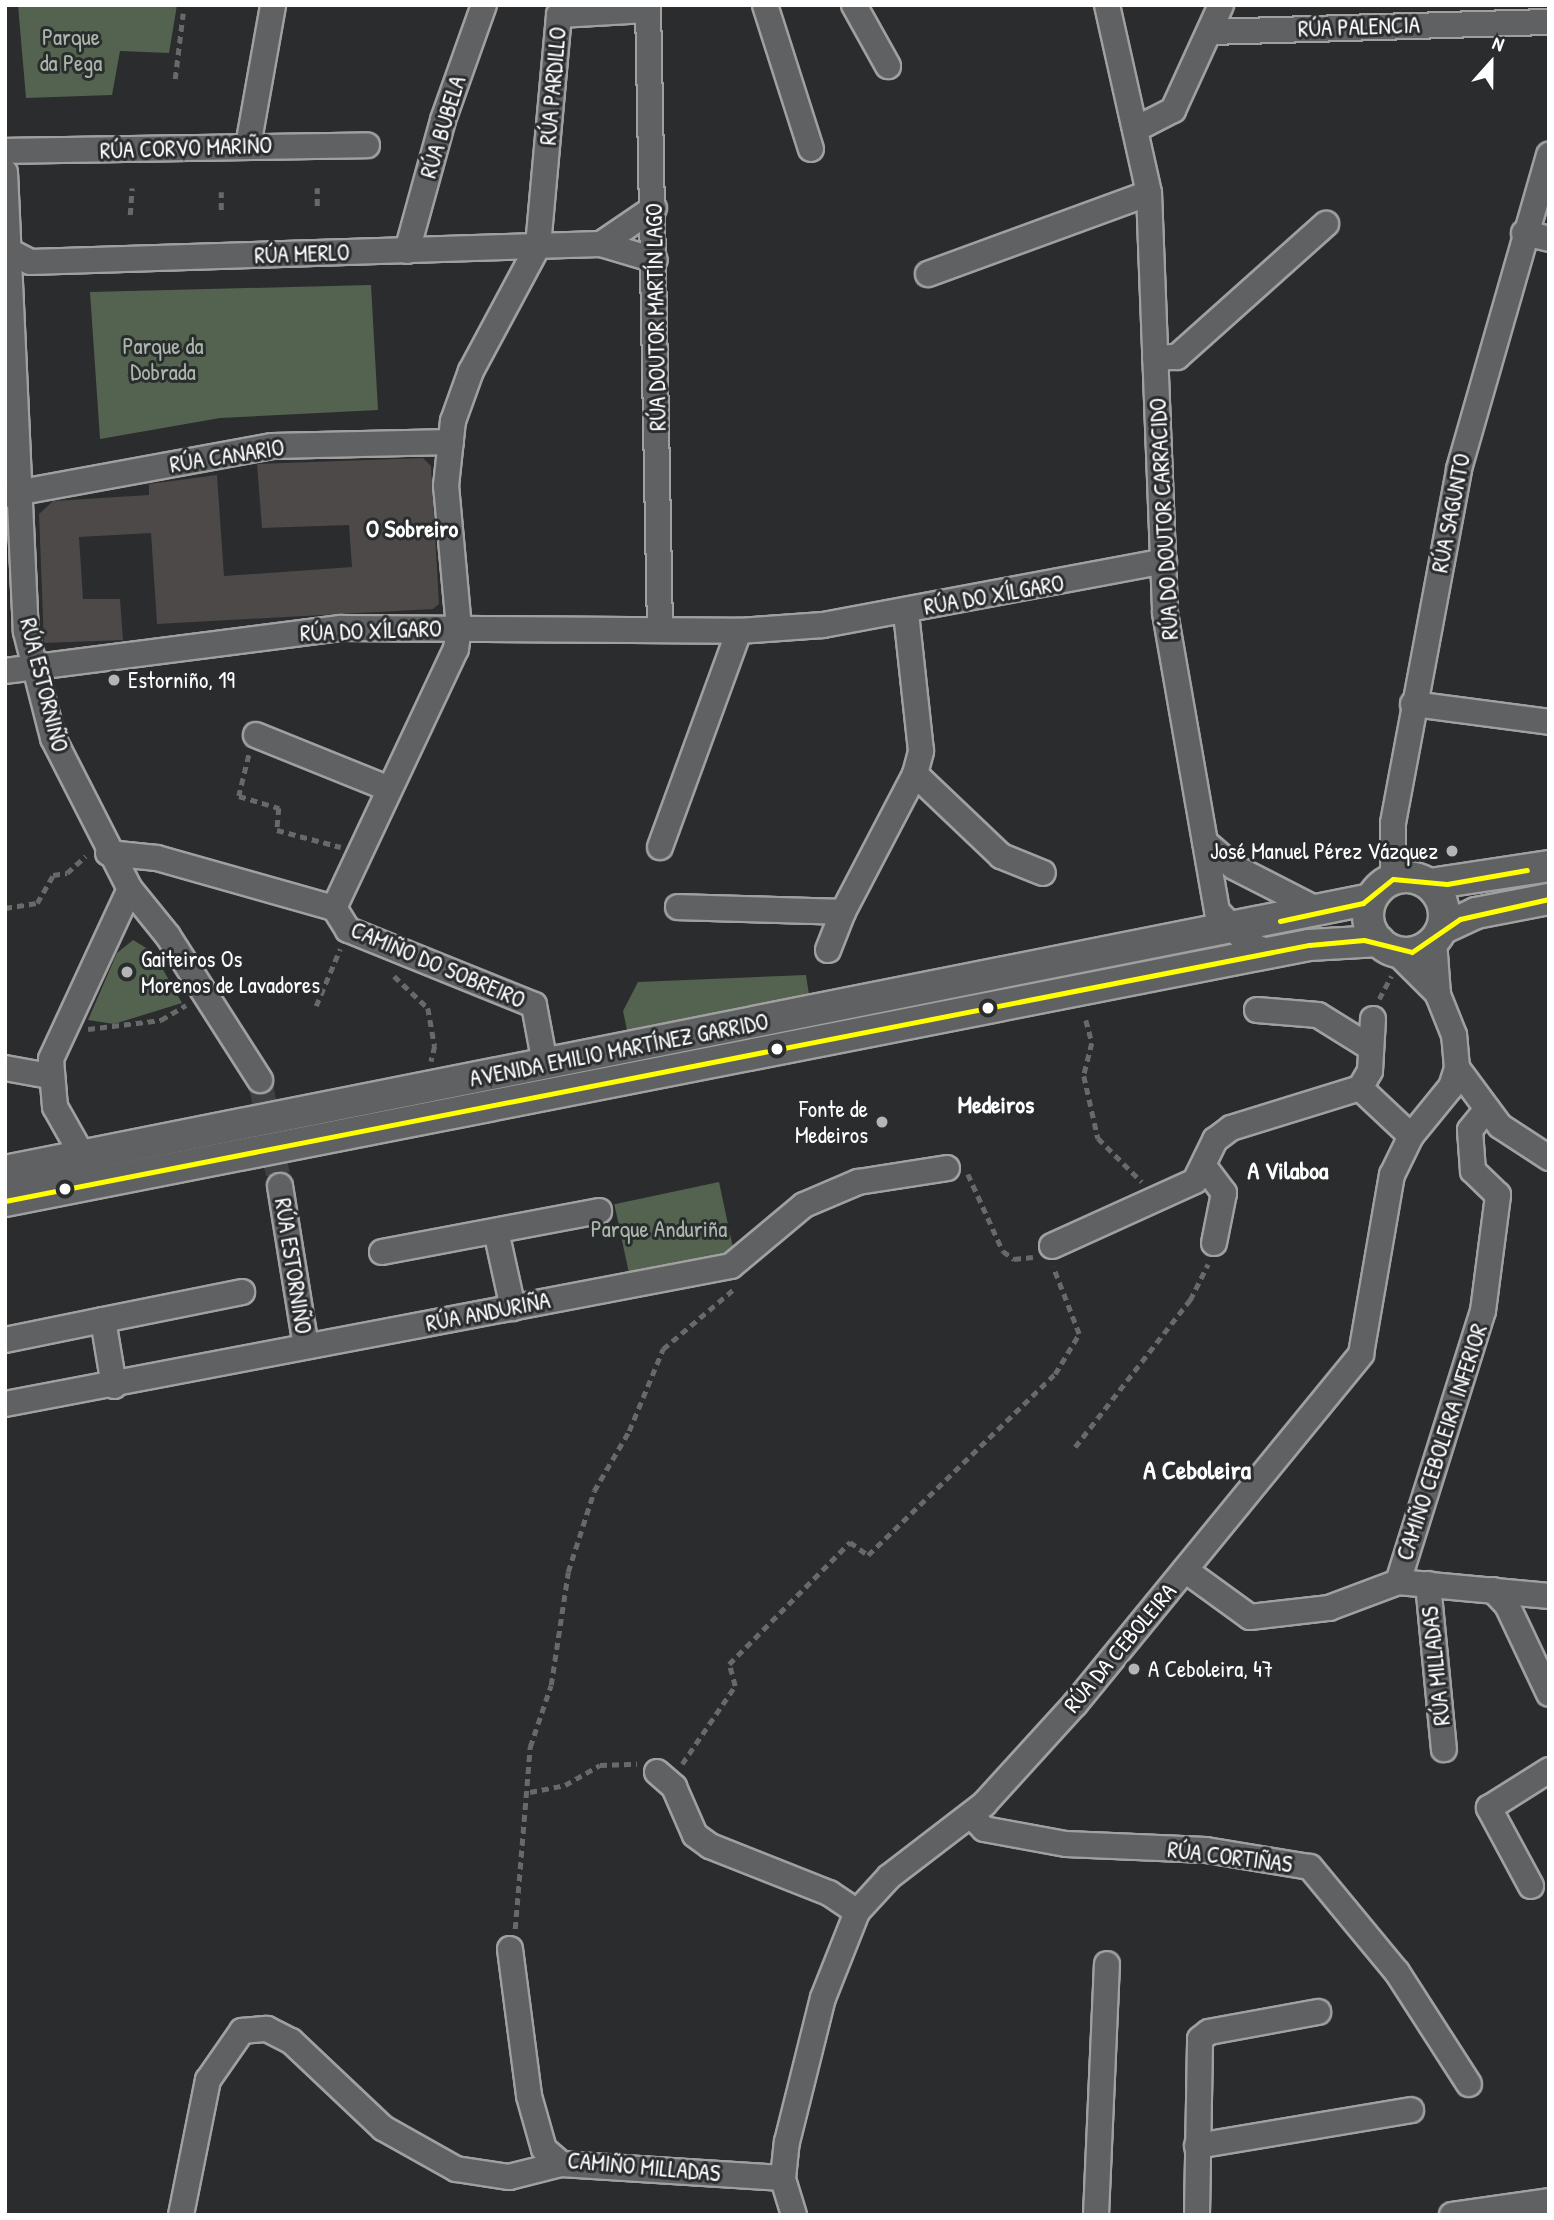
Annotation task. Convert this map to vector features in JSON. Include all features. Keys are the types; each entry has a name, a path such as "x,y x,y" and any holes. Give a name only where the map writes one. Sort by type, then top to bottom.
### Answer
{"main road":[{"path":"1549,866 1430,884 1393,879 1371,899 1369,922 1387,946 1420,950 1438,935 1476,913 1549,899"},
{"path":"1430,884 1444,904 1438,935"},
{"name":"AVENIDA EMILIO MARTÍNEZ GARRIDO","path":"5,1171 545,1064 1218,925 1325,912 1371,899"},
{"name":"AVENIDA EMILIO MARTÍNEZ GARRIDO","path":"5,1201 1270,953 1387,946"}],"street":[{"path":"248,146 273,5"},
{"name":"RÚA BUBELA","path":"407,251 443,120 484,5"},
{"path":"765,5 811,149"},
{"path":"854,5 888,66"},
{"name":"RÚA DO DOUTOR CARRACIDO","path":"1107,5 1149,193 1165,613 1218,925"},
{"path":"1136,129 1174,110 1221,5"},
{"name":"RÚA DOUTOR MARTÍN LAGO","path":"648,7 654,208 660,630"},
{"name":"RÚA PARDILLO","path":"538,246 559,15 648,7"},
{"name":"RÚA PALENCIA","path":"1210,32 1549,22"},
{"name":"RÚA CORVO MARIÑO","path":"5,152 367,145"},
{"name":"RÚA SAGUNTO","path":"1393,879 1390,848 1413,704 1474,401 1549,155"},
{"name":"RÚA ESTORNIÑO","path":"5,172 13,494 26,632 53,738 106,849 130,889 260,1080"},
{"path":"928,274 1149,193"},
{"path":"601,244 654,208"},
{"path":"1155,358 1177,358 1326,224"},
{"path":"1524,233 1549,239"},
{"name":"RÚA MERLO","path":"7,251 30,262 601,244 655,260"},
{"path":"459,628 446,486 450,442 471,371 538,246"},
{"name":"RÚA CANARIO","path":"13,494 272,446 450,442"},
{"name":"RÚA DO XÍLGARO","path":"5,671 36,664 340,628 739,631 906,612 962,596 1010,594 1164,562"},
{"path":"828,950 843,912 915,774 923,729 906,612"},
{"name":"CAMIÑO DO SOBREIRO","path":"334,908 387,788 456,649 459,628"},
{"path":"660,847 739,631"},
{"path":"1413,704 1549,722"},
{"path":"259,744 387,788"},
{"path":"915,774 1001,856 1043,873"},
{"path":"1205,842 1234,867 1325,912"},
{"name":"CAMIÑO DO SOBREIRO","path":"106,849 157,858 334,908 348,930 436,968 534,1005 545,1064"},
{"path":"101,1182 55,1107 49,1076 68,1022 130,889"},
{"path":"677,907 843,912"},
{"path":"1218,925 1270,953"},
{"path":"1438,935 1438,995 1454,1035 1457,1068 1487,1110 1513,1137 1549,1158"},
{"path":"1387,946 1438,995"},
{"path":"1257,1010 1318,1015 1371,1048"},
{"path":"1049,1248 1158,1197 1206,1169 1215,1140 1231,1128 1360,1088 1370,1071 1373,1019"},
{"path":"5,1068 49,1076"},
{"name":"RÚA DA CEBOLEIRA","path":"794,2215 783,2178 823,1998 857,1912 889,1877 971,1815 1075,1704 1362,1354 1374,1303 1380,1217 1411,1136 1444,1097 1457,1068"},
{"path":"1360,1088 1411,1136"},
{"name":"CAMIÑO CEBOLEIRA INFERIOR","path":"1398,1582 1483,1311 1498,1195 1473,1171 1470,1130 1487,1110"},
{"name":"RÚA ANDURIÑA","path":"5,1404 114,1386 306,1346 731,1266 804,1205 858,1182 955,1164"},
{"path":"1206,1169 1224,1193 1214,1243"},
{"name":"RÚA ESTORNIÑO","path":"280,1186 306,1346"},
{"path":"382,1252 599,1211"},
{"path":"496,1231 513,1308"},
{"path":"5,1340 242,1292"},
{"path":"103,1320 114,1386"},
{"name":"RÚA MILLADAS","path":"1185,1570 1250,1617 1329,1608 1398,1582 1549,1595"},
{"name":"RÚA MILLADAS","path":"1428,1584 1444,1749"},
{"path":"1493,1590 1507,1605 1549,1694"},
{"path":"1531,1886 1489,1808 1549,1770"},
{"path":"666,1779 695,1835 710,1846 829,1893 857,1912"},
{"name":"RÚA CORTIÑAS","path":"971,1815 984,1829 1041,1840 1206,1850 1311,1867 1397,1972 1469,2084"},
{"name":"CAMIÑO MILLADAS","path":"510,1949 529,2096 544,2149 561,2164 783,2178"},
{"path":"1096,2215 1108,1964"},
{"path":"1197,2215 1200,2039 1209,2032 1318,2011"},
{"path":"181,2215 208,2080 242,2031 267,2029 291,2041 383,2128 456,2169 509,2177 561,2164"},
{"path":"1197,2146 1411,2110"},
{"path":"1452,2215 1549,2201"}],"path":[{"path":"175,79 183,13"},
{"path":"130,215 132,188"},
{"path":"317,188 317,206"},
{"path":"220,210 221,192"},
{"path":"259,744 251,749 239,796 279,808 276,830 350,849"},
{"path":"5,908 37,902 53,875 67,873 106,849"},
{"path":"316,1006 343,942"},
{"path":"380,966 422,997 435,1046 430,1059"},
{"path":"68,1022 103,1032 161,1020 204,995"},
{"path":"1086,1020 1092,1044 1084,1076 1098,1138 1158,1197"},
{"path":"740,1279 729,1298 663,1349 629,1431 594,1492 568,1572 551,1685 530,1747 524,1788 529,1792 565,1785 600,1765 632,1762 666,1779 675,1775 735,1686 729,1664 850,1542 868,1555 1055,1374 1080,1334 1049,1248 1014,1259 1003,1251 955,1164"},
{"path":"1075,1447 1190,1300 1214,1243"},
{"path":"510,1949 529,1792"}],"green space":[{"name":"Parque da Pega","path":"18,5 177,5 169,53 120,51 112,95 26,98"},
{"name":"Parque da Dobrada","path":"371,285 378,410 220,418 100,439 90,292"},
{"path":"133,940 153,952 182,1003 114,1024 88,1020 117,953"},
{"path":"806,975 809,995 781,1000 782,1005 627,1030 623,1011 638,982"},
{"name":"Parque Anduriña","path":"719,1182 734,1251 629,1274 614,1204"}],"building":[{"path":"423,458 431,466 439,604 433,609 157,624 151,533 79,537 83,599 120,599 123,640 44,643 39,514 53,501 149,495 149,484 217,475 224,576 352,567 349,525 262,528 257,464"}],"tunnel":[{"path":"260,1080 280,1186"}],"transit line":[{"path":"1280,921 1363,903 1393,879 1447,884 1527,870"},
{"path":"5,1201 1309,945 1364,940 1412,952 1460,919 1549,899"}],"place":[{"name":"Estorniño, 19","path":"114,680"},
{"name":"José Manuel Pérez Vázquez","path":"1452,851"},
{"name":"Gaiteiros Os Morenos de Lavadores","path":"127,972"},
{"name":"Fonte de Medeiros","path":"882,1122"},
{"name":"A Ceboleira, 47","path":"1134,1669"}],"district":[{"name":"O Sobreiro","path":"412,529"},
{"name":"Medeiros","path":"996,1105"},
{"name":"A Vilaboa","path":"1288,1171"},
{"name":"A Ceboleira","path":"1197,1470"}]}
